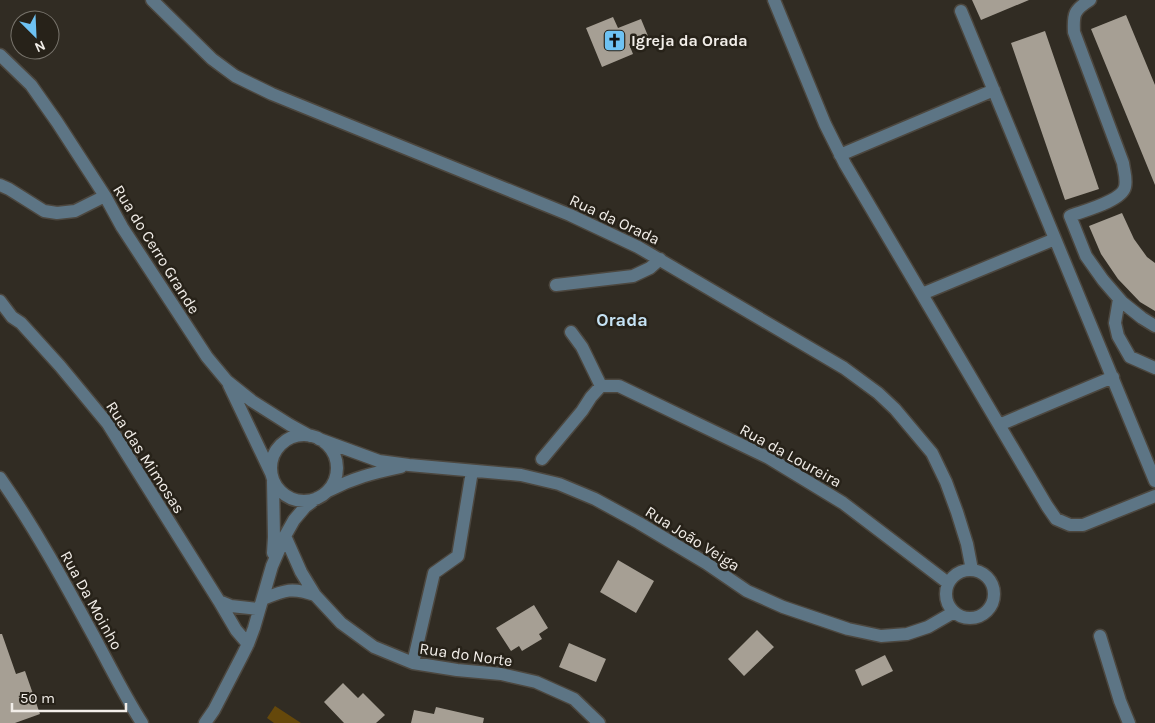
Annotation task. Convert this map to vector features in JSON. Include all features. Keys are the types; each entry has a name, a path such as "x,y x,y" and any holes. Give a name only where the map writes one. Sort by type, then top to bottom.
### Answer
{"street":[{"name":"Rua da Orada","path":"152,0 212,59 235,76 272,94 570,215 638,246 844,368 878,393 895,409 932,453 958,512 972,570"},
{"path":"774,0 825,124 840,155 1056,519 1070,525 1084,525 1155,496"},
{"path":"1090,0 1080,6 1073,18 1074,32 1123,163 1126,178 1125,189 1119,196 1103,204 1070,216 1086,256 1103,280 1120,300 1155,326"},
{"path":"961,11 1155,481"},
{"name":"Rua do Cerro Grande","path":"0,55 31,85 57,122 122,227 208,357 227,381 252,401 315,438"},
{"path":"840,155 994,90"},
{"path":"0,185 9,188 43,211 57,213 75,212 104,196"},
{"path":"922,294 1055,239"},
{"path":"556,285 634,276 650,268 660,259"},
{"path":"1120,300 1115,323 1118,336 1130,356 1155,368"},
{"name":"Rua das Mimosas","path":"0,301 12,317 21,323 60,366 108,424 236,630 248,644"},
{"path":"542,459 601,386 582,347 571,332"},
{"path":"999,424 1113,377"},
{"path":"227,381 272,477 279,490 287,497 308,501 362,476 410,465"},
{"name":"Rua da Loureira","path":"601,386 619,386 769,458 843,503 948,583"},
{"path":"272,566 274,537 271,463 274,453 289,439 300,436 315,438 379,460 410,465"},
{"path":"205,723 214,710 248,644 272,566 285,536 294,520 305,507 332,486 335,478 335,460 327,445 315,438"},
{"name":"Rua João Veiga","path":"410,465 521,475 559,484 595,499 639,523 706,563 747,591 783,607 848,629 881,636 907,634 928,627 954,612"},
{"path":"413,663 434,573 458,556 472,471"},
{"name":"Rua Da Moinho","path":"0,478 32,527 142,723"},
{"path":"0,501 12,495"},
{"name":"Rua do Norte","path":"285,536 301,572 315,596 342,623 374,647 413,663 501,674 536,682 574,699 599,723"},
{"path":"972,570 985,575 989,580 994,593 993,600 986,611 974,617 960,616 954,612 947,602 946,588 948,583 958,573 972,570"},
{"path":"219,600 231,606 261,604 290,590 301,590 315,596"},
{"path":"1100,636 1120,701 1129,723"}],"shaded area":[{"path":"275,706 301,723 274,723 267,718"}],"building":[{"path":"972,0 1029,0 981,20"},
{"path":"1126,15 1155,85 1155,185 1091,29"},
{"name":"Igreja da Orada","path":"613,17 618,28 641,19 648,36 629,44 633,54 602,67 586,28"},
{"path":"1045,31 1099,189 1065,200 1011,43"},
{"path":"1122,213 1134,239 1147,257 1155,263 1155,311 1140,302 1118,279 1101,254 1089,226"},
{"path":"618,560 654,581 636,613 600,592"},
{"path":"534,605 548,628 539,634 542,639 522,651 519,646 511,651 496,628"},
{"path":"757,630 774,647 744,676 728,659"},
{"path":"0,634 2,634 16,674 25,671 40,714 15,723 0,723"},
{"path":"569,643 606,659 596,682 559,667"},
{"path":"885,655 893,671 862,686 855,670"},
{"path":"343,683 358,698 363,693 385,715 376,723 344,723 324,702"},
{"path":"436,707 484,718 483,723 411,723 414,710 434,714"}],"place":[{"name":"Igreja da Orada","path":"615,40"}],"district":[{"name":"Orada","path":"622,320"}]}
